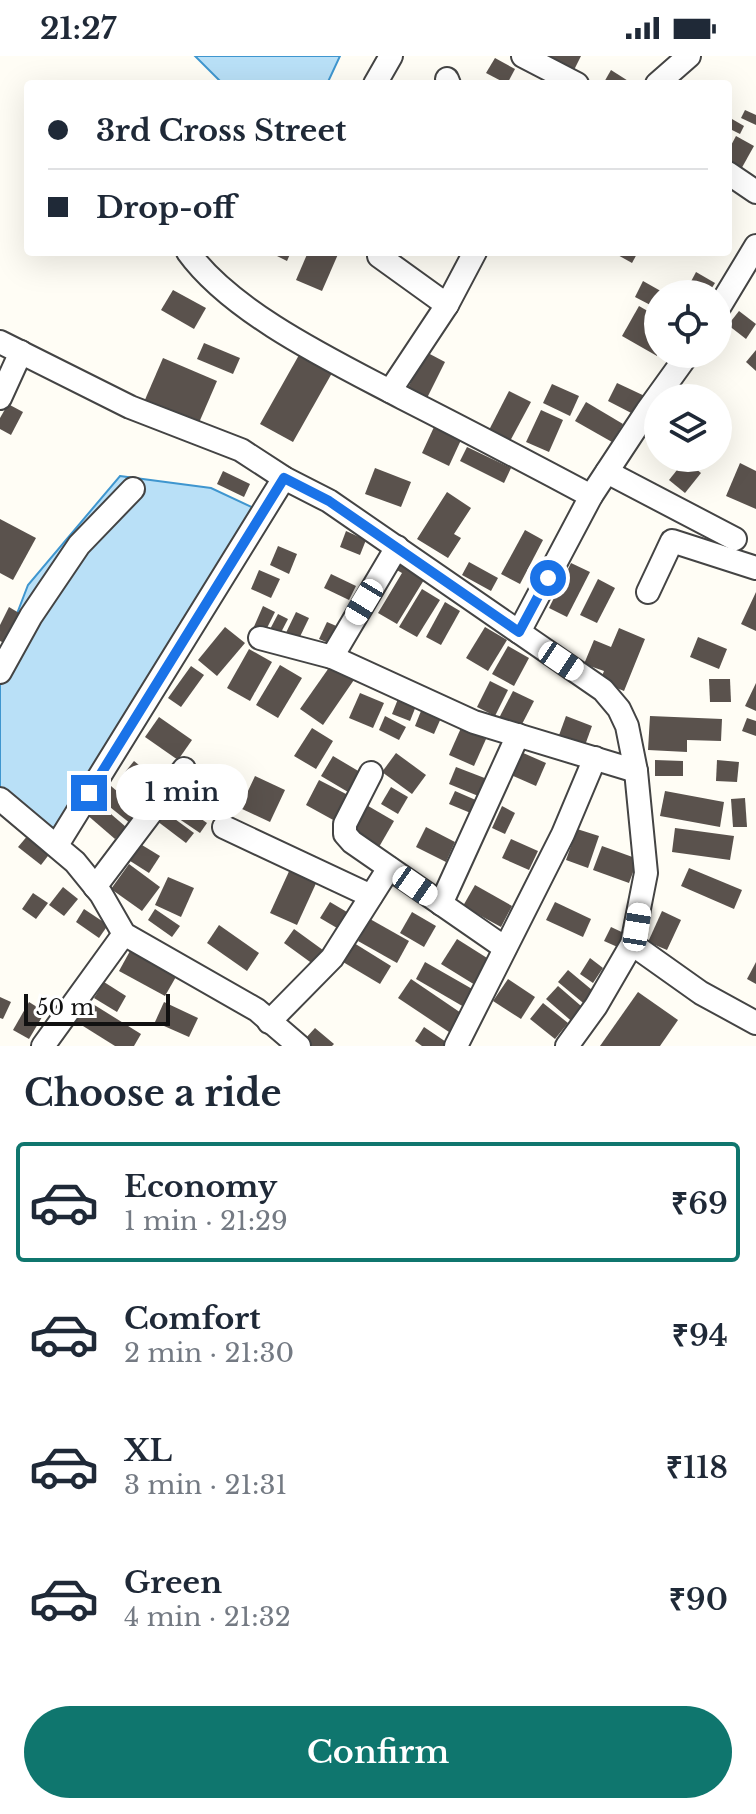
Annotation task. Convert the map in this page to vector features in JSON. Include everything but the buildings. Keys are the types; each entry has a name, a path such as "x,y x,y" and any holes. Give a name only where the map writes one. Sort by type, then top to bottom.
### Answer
{"street":[{"path":"377,80 391,56"},
{"path":"523,56 569,80"},
{"path":"661,80 687,57"},
{"path":"732,176 756,192"},
{"path":"732,286 756,246"},
{"path":"192,256 232,296 265,321 390,391 591,496"},
{"path":"379,256 447,305"},
{"path":"390,391 447,305 473,256"},
{"path":"0,342 130,407 241,450 284,478 329,501 603,690 619,709 627,726 636,771 646,873 632,944 596,1006 567,1046"},
{"path":"0,398 21,352"},
{"path":"519,632 591,496 678,368"},
{"path":"607,472 735,539"},
{"path":"57,845 284,478"},
{"path":"0,672 31,616 79,545 133,489"},
{"path":"648,592 672,541 756,568"},
{"path":"332,657 397,547"},
{"path":"260,638 332,657 474,722 636,771"},
{"path":"441,904 518,735"},
{"path":"456,1046 563,834 595,758"},
{"path":"95,887 184,769"},
{"path":"371,773 345,824 345,834 352,842 505,948"},
{"path":"0,799 57,845 95,887 124,934 257,1010 299,1046"},
{"path":"224,827 371,896"},
{"path":"269,1022 332,958 389,868"},
{"path":"43,1046 124,934"},
{"path":"632,944 701,993 756,1023"}],"water":[{"path":"195,56 340,56 329,80 219,80"},
{"path":"120,476 211,488 256,509 250,538 51,832 0,790 0,658 28,585"}],"route":[{"path":"89,793 284,478 329,501 519,632 548,578"}]}
